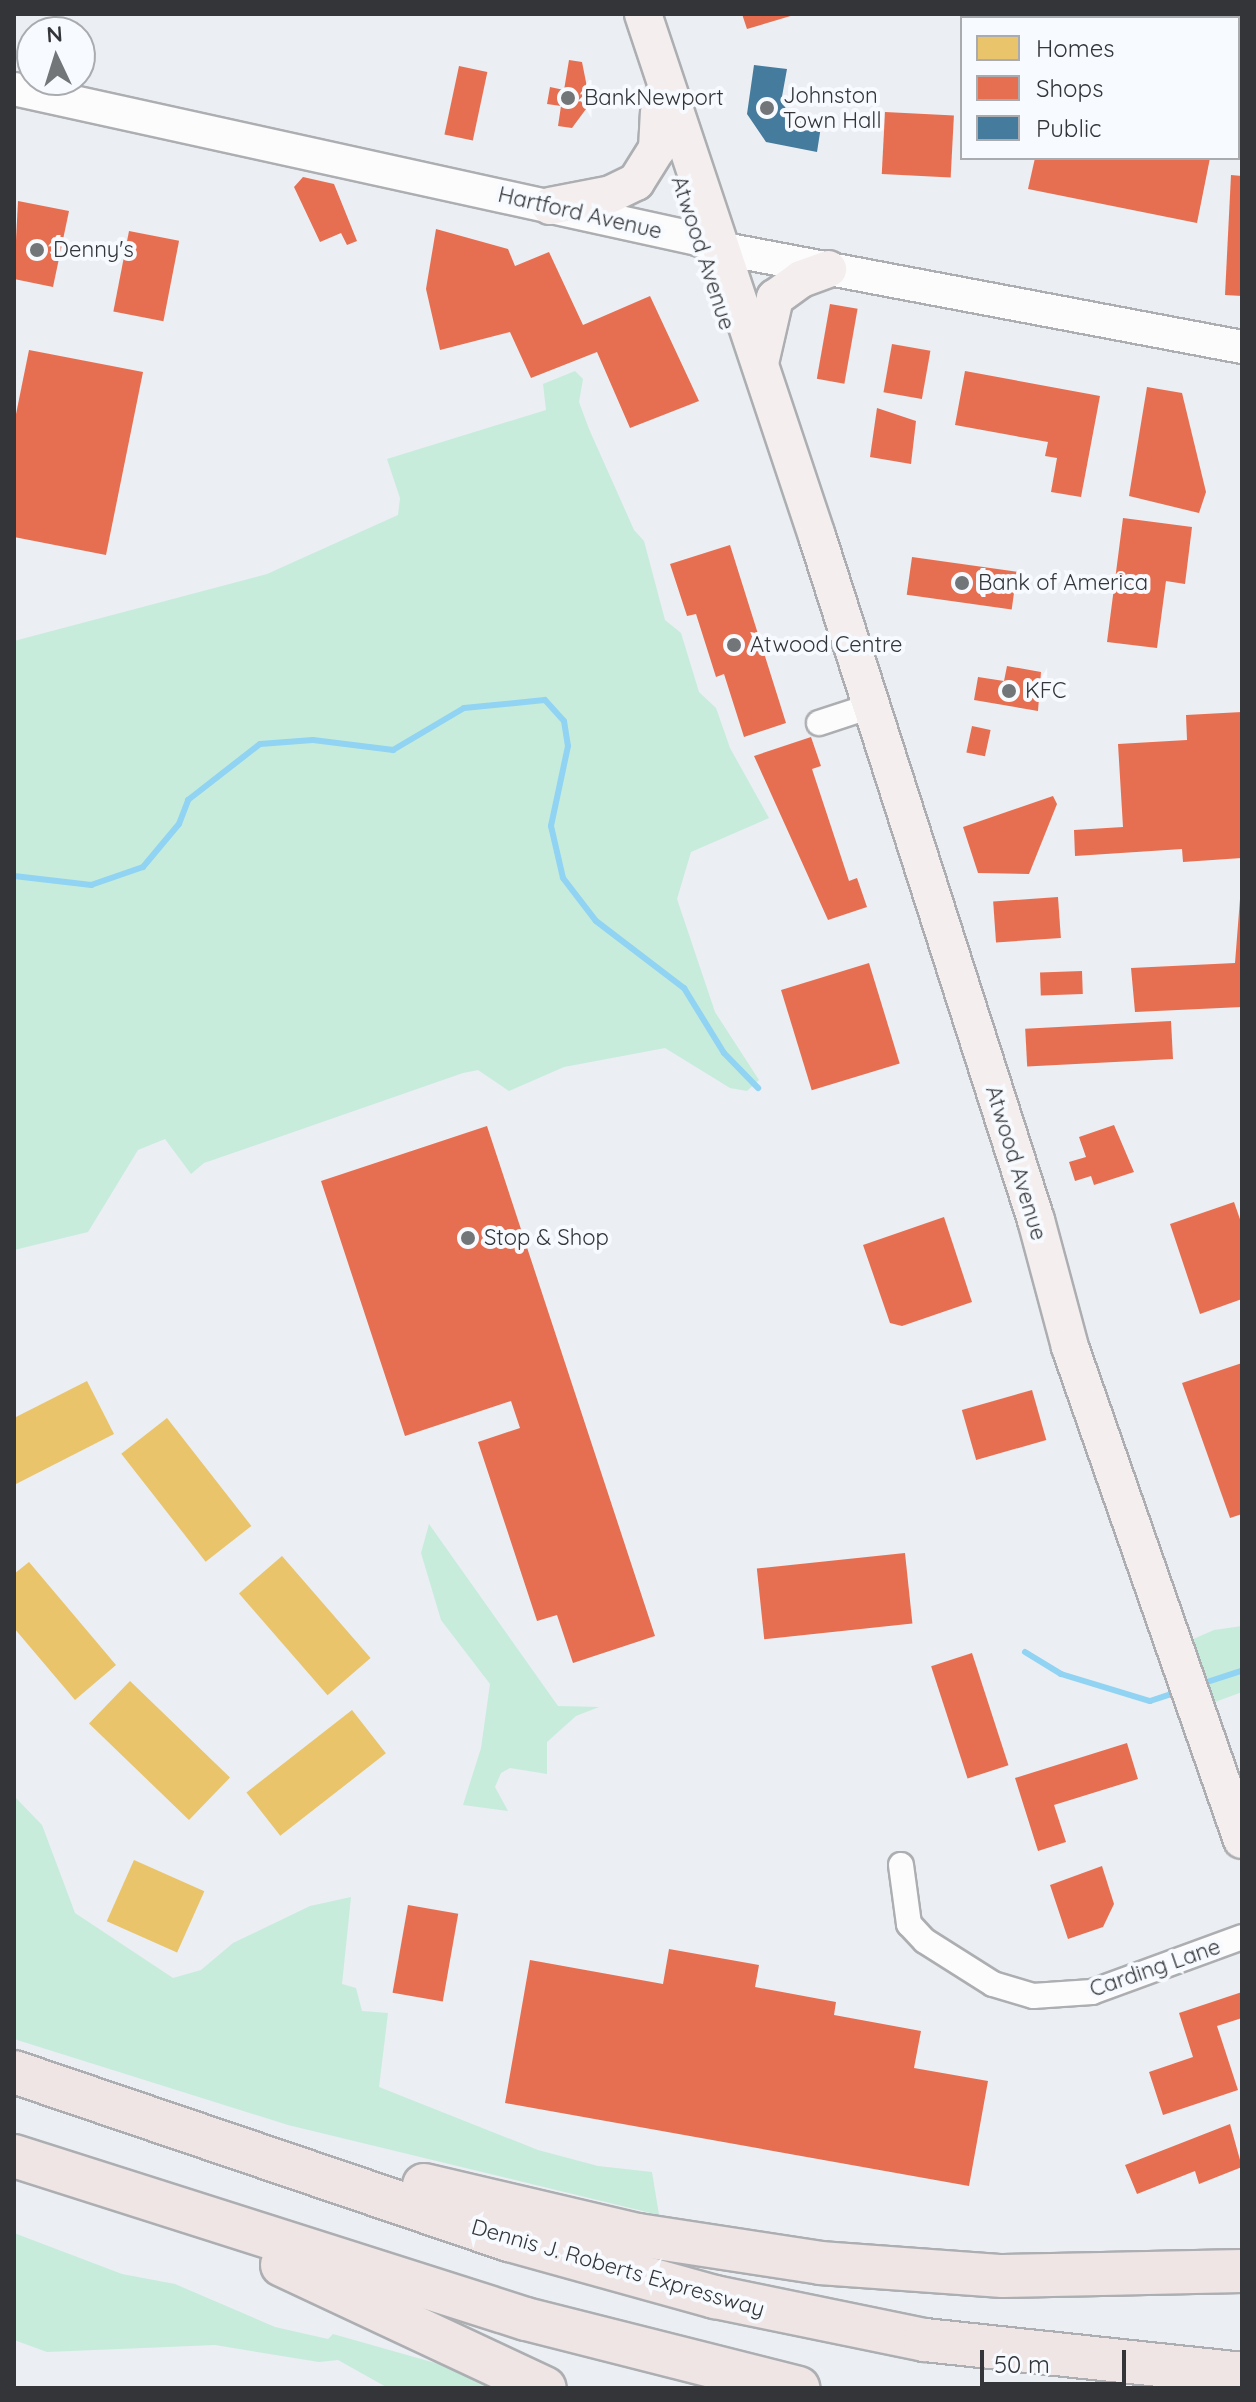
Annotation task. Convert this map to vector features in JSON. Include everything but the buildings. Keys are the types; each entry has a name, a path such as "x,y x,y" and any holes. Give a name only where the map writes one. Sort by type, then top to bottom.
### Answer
{"highway":[{"path":"14,2072 502,2205 703,2247 835,2265 973,2274 1242,2271"},
{"name":"Dennis J. Roberts Expressway","path":"14,2072 509,2240 688,2291 925,2340 1242,2374"},
{"path":"14,2156 582,2336 798,2388"},
{"path":"83,2179 347,2294 545,2388"}],"main road":[{"name":"Atwood Avenue","path":"627,14 659,113 708,244 761,365 1032,1208 1070,1347 1242,1840"},
{"name":"Atwood Avenue","path":"643,14 708,244 735,353 799,483"},
{"name":"Hartford Avenue","path":"14,89 550,206 708,244 1242,347"},
{"path":"550,206 611,194 636,182 657,149 659,113"},
{"path":"761,365 765,323 775,298 801,279 828,269"}],"street":[{"path":"819,723 871,706"},
{"name":"Carding Lane","path":"901,1865 909,1924 925,1941 993,1984 1033,1996 1092,1992 1242,1937"}],"green space":[{"path":"1062,14 1242,14 1242,133 1240,16"},
{"path":"575,371 583,379 579,402 589,429 634,530 644,541 665,620 681,633 699,692 716,708 730,748 769,818 691,852 677,899 715,1012 759,1080 747,1091 730,1088 665,1048 564,1067 509,1091 478,1070 463,1073 204,1163 191,1174 165,1139 138,1150 88,1232 14,1250 14,641 267,574 398,515 400,498 387,459 546,410 543,384"},
{"path":"429,1524 558,1706 599,1707 576,1716 547,1742 547,1774 510,1768 501,1773 495,1787 508,1811 463,1805 481,1748 490,1684 441,1620 421,1553"},
{"path":"1242,1626 1242,1692 1199,1708 1175,1647 1214,1630"},
{"path":"14,1796 42,1825 75,1913 173,1978 201,1970 233,1943 310,1906 351,1897 342,1984 356,1988 362,2011 388,2013 379,2087 538,2150 598,2166 652,2172 659,2215 288,2125 14,2039"},
{"path":"14,2233 122,2274 175,2284 275,2327 328,2339 333,2334 481,2376 487,2388 388,2388 338,2360 319,2362 215,2345 47,2352 14,2340"}],"waterway":[{"path":"14,876 91,885 143,867 179,824 188,800 260,744 313,740 393,750 464,708 545,700 564,721 568,746 551,826 563,878 596,921 684,988 724,1053 758,1088"},
{"path":"1025,1652 1061,1674 1150,1701 1171,1694"},
{"path":"1204,1683 1242,1671"}],"place":[{"name":"BankNewport","path":"568,98"},
{"name":"Johnston Town Hall","path":"767,108"},
{"name":"Denny's","path":"37,250"},
{"name":"Bank of America","path":"962,583"},
{"name":"Atwood Centre","path":"734,645"},
{"name":"KFC","path":"1009,691"},
{"name":"Stop & Shop","path":"468,1238"}]}
